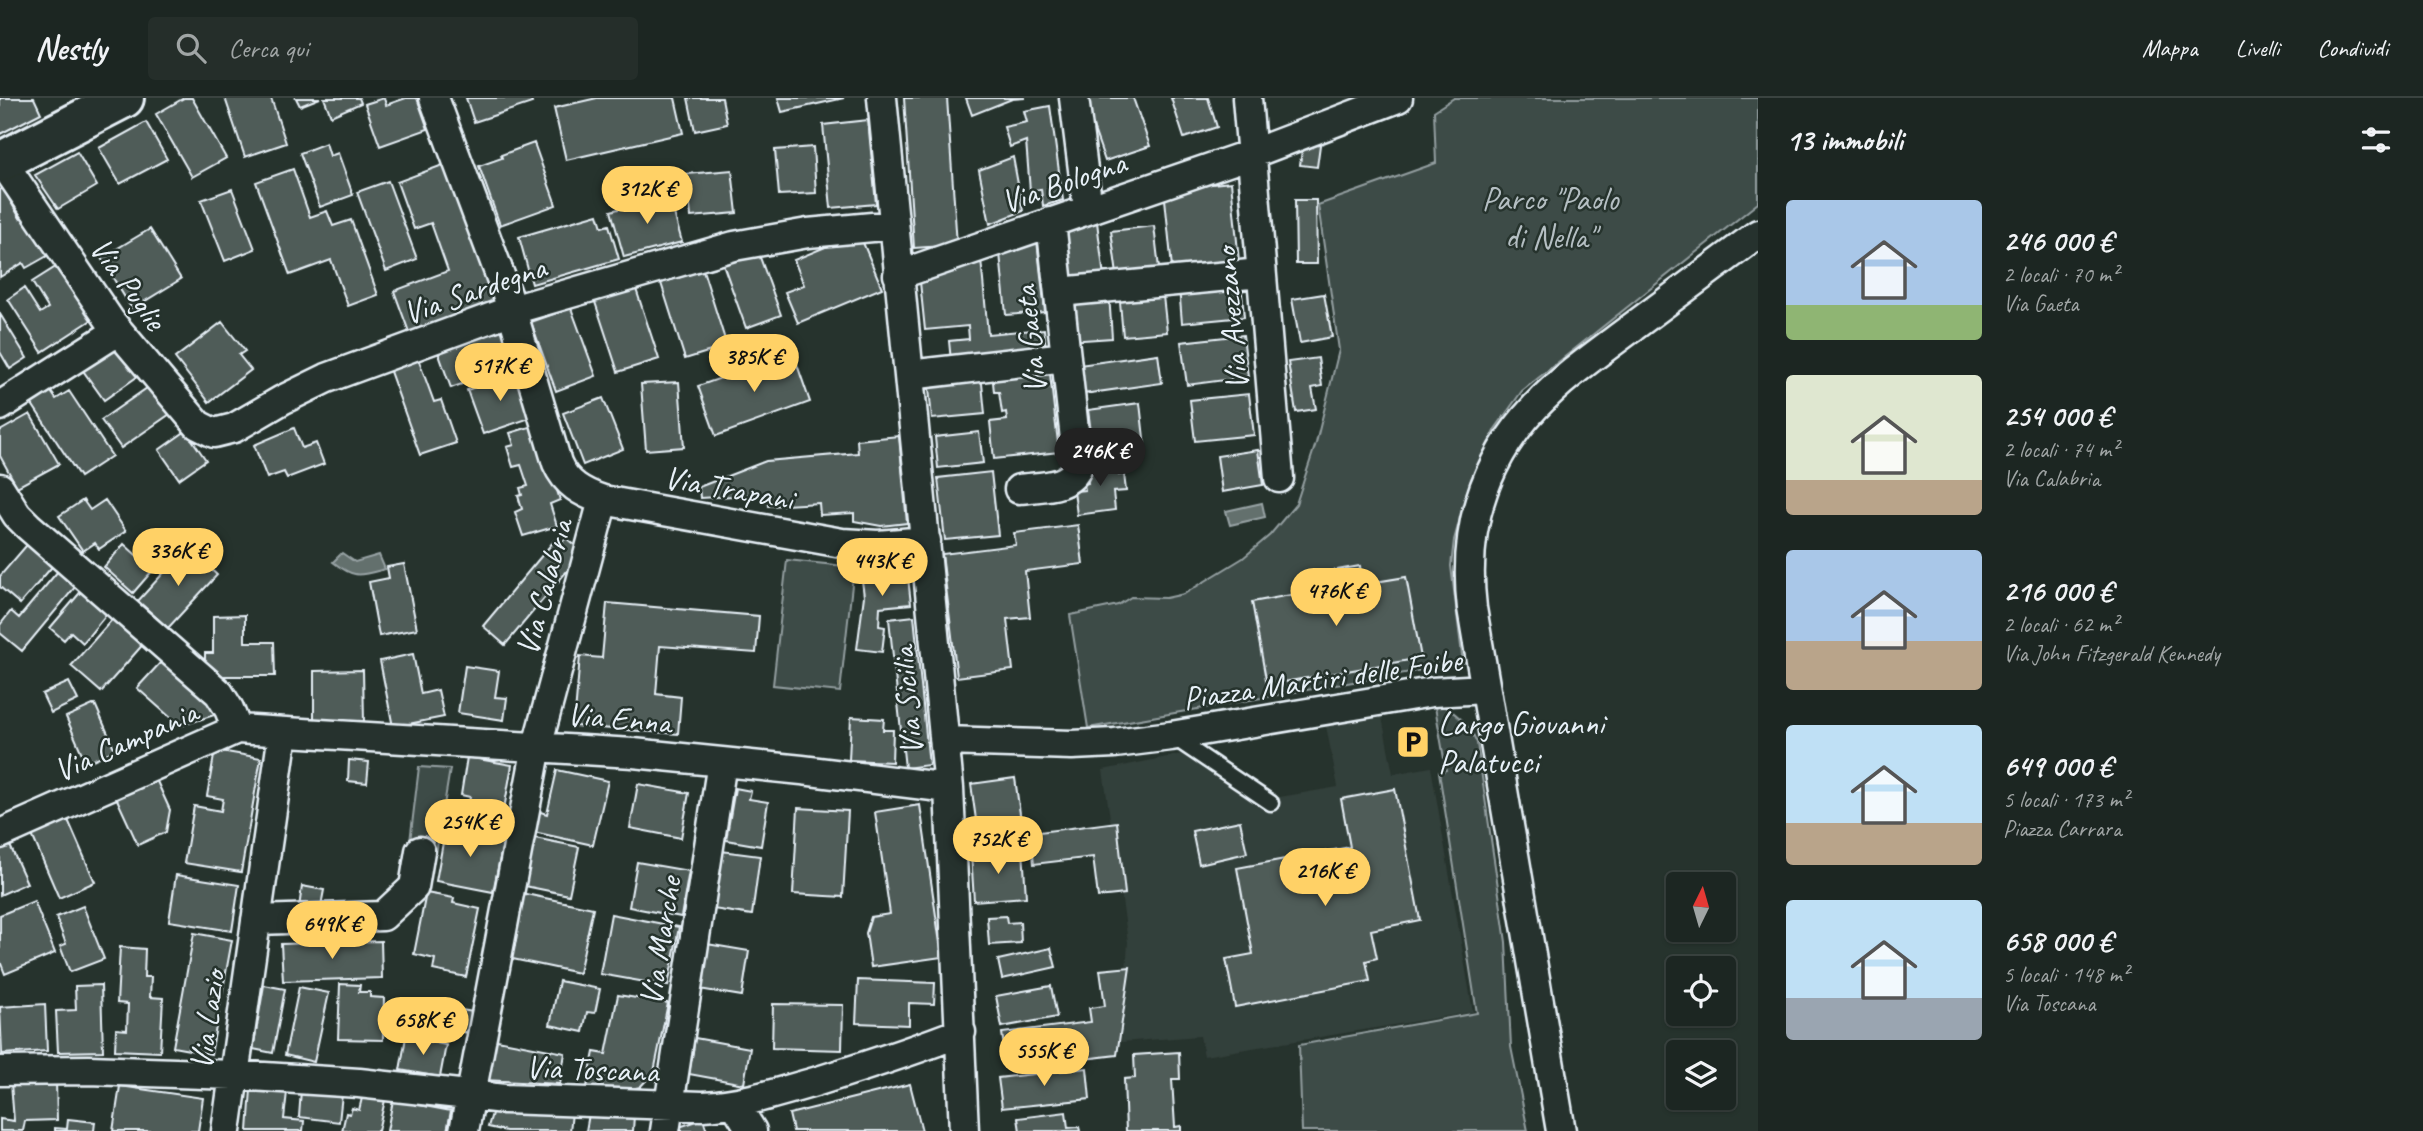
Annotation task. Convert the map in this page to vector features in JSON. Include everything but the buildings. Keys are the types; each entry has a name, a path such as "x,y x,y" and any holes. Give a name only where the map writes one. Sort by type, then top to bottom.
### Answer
{"street":[{"path":"1,162 124,98"},
{"name":"Via Calabria","path":"435,98 512,310 560,470 578,489 603,500 537,746 464,1131"},
{"name":"Via Sicilia","path":"882,98 949,788 964,1131"},
{"path":"1074,98 1088,209"},
{"name":"Via Avezzano","path":"1247,98 1279,478"},
{"name":"Via Bologna","path":"898,275 1251,154 1398,98"},
{"name":"Via Puglie","path":"1,162 118,331 198,425 214,433"},
{"name":"Via Gaeta","path":"1019,489 1065,481 1076,471 1078,460 1051,222"},
{"name":"Via Sardegna","path":"214,433 234,428 327,378 512,310 734,246 808,233 894,225"},
{"path":"1561,1131 1471,600 1470,542 1478,505 1501,454 1526,417 1557,386 1758,234"},
{"path":"1059,292 1261,273"},
{"path":"0,406 118,331"},
{"path":"909,375 1066,357"},
{"path":"0,488 22,521 219,693 237,729"},
{"name":"Via Trapani","path":"603,500 832,541 878,545 926,541"},
{"name":"Piazza Martiri delle Foibe","path":"945,741 1072,745 1115,743 1432,692 1485,689"},
{"name":"Via Campania","path":"0,834 237,729 283,733"},
{"name":"Via Enna","path":"283,733 537,746 722,762 949,788"},
{"name":"Via Lazio","path":"226,1131 283,733"},
{"name":"Via Marche","path":"667,1119 722,762"},
{"path":"256,919 383,916 414,887 419,851"},
{"name":"Via Toscana","path":"0,1071 89,1070 359,1083 667,1119 735,1104 865,1066 961,1032"},
{"path":"735,1104 752,1131"}],"lane":[{"name":"Piazza Martiri delle Foibe","path":"1171,736 1270,803"}],"shaded area":[{"path":"1262,503 1265,517 1230,525 1226,511"},
{"path":"342,553 355,562 379,555 385,569 352,574 333,562"},
{"path":"1382,717 1393,774 1431,767 1473,1012 1204,1056 1200,1036 1121,1042 1128,942 1103,770 1182,754 1267,807 1274,798 1338,787 1326,726"}],"green space":[{"name":"Parco \"Paolo di Nella\"","path":"1454,98 1758,98 1758,203 1522,391 1495,429 1471,479 1454,540 1451,566 1463,663 1088,728 1070,615 1118,605 1131,597 1166,598 1184,594 1243,558 1270,535 1296,504 1316,443 1339,350 1318,205 1436,163 1434,111"},
{"path":"787,560 854,567 840,692 773,685"},
{"path":"1434,701 1460,718 1477,743 1506,942 1511,1047 1528,1131 1302,1131 1299,1045 1477,1013 1439,772 1446,770"},
{"path":"419,767 450,769 436,854 409,850"}],"place":[{"name":"Largo Giovanni Palatucci","path":"1413,742"}]}
